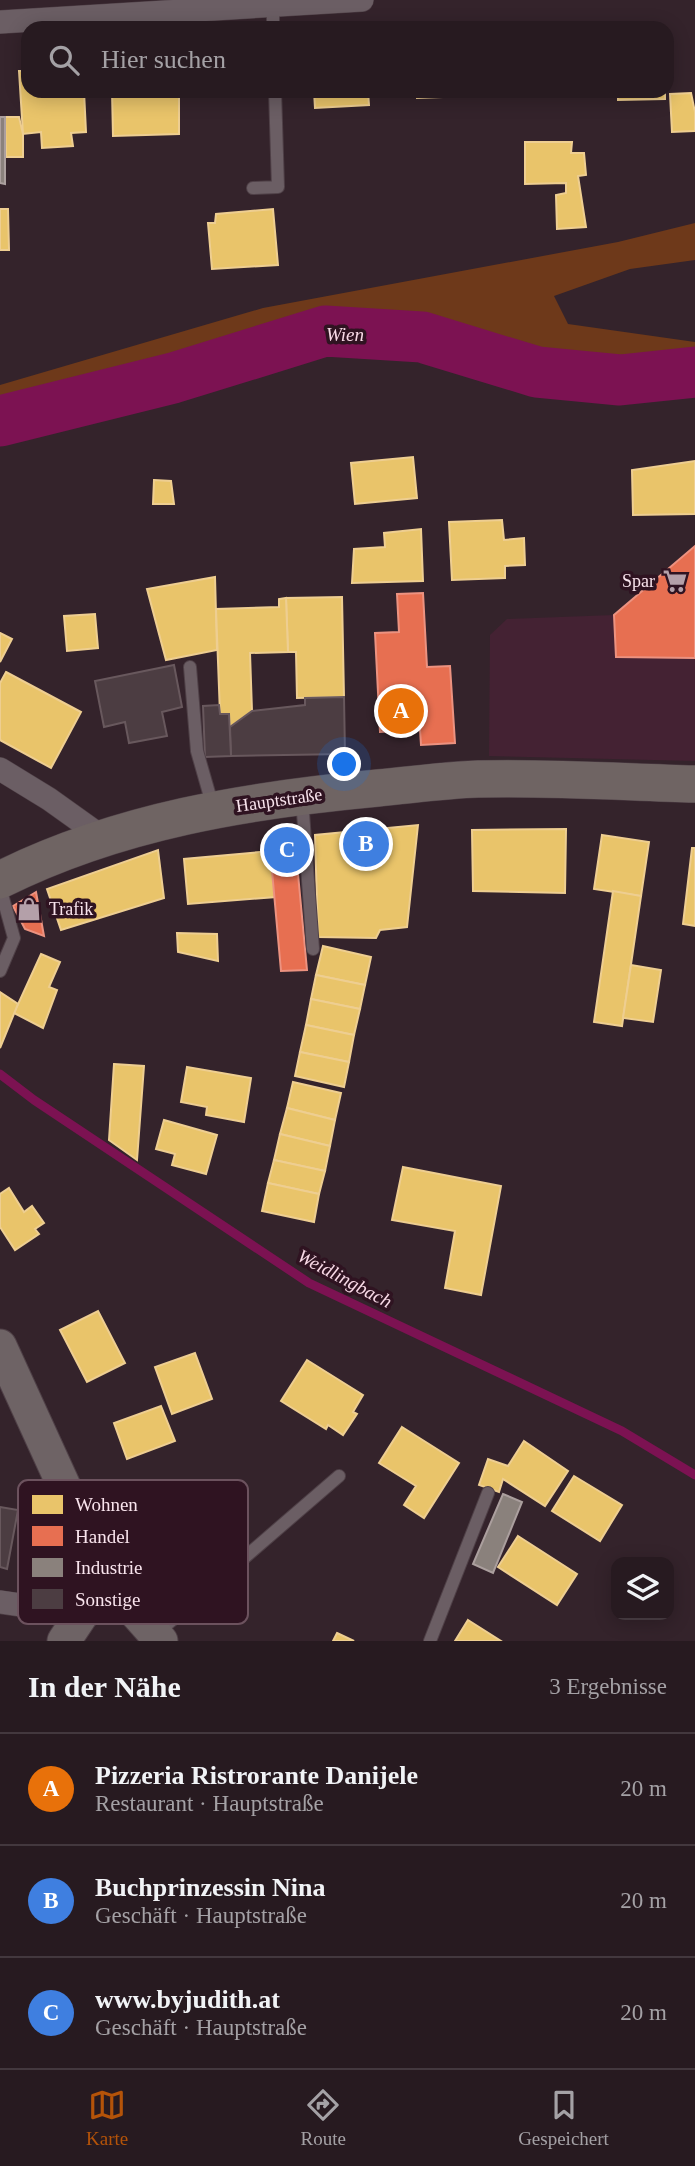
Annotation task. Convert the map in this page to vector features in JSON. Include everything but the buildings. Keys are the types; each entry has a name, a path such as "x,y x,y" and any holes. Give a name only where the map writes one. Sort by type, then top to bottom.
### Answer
{"main road":[{"name":"Hauptstraße","path":"0,880 36,862 105,839 214,809 302,795 477,779 695,783"},
{"path":"0,1346 61,1480"},
{"path":"64,1641 75,1624"},
{"path":"146,1624 158,1638"}],"street":[{"path":"0,22 362,0"},
{"path":"0,769 49,799 105,839"},
{"path":"0,1602 18,1605"}],"lane":[{"path":"272,5 273,21"},
{"path":"253,188 278,187 275,98"},
{"path":"190,667 197,751 214,809"},
{"path":"302,795 313,949"},
{"path":"0,887 14,938 0,971"},
{"path":"248,1557 339,1476"},
{"path":"430,1641 488,1493"},
{"path":"158,1638 174,1624"}],"shaded area":[{"path":"695,223 695,260 630,269 554,296 568,324 695,342 695,359 607,373 434,322 323,326 161,371 0,410 0,385 263,308 618,242"},
{"path":"695,547 695,761 489,756 490,635 507,619 614,615"}],"waterway":[{"name":"Wien","path":"0,421 173,378 325,331 422,337 537,372 620,380 695,372"},
{"name":"Weidlingbach","path":"0,1074 34,1100 309,1283 622,1431 695,1475"}],"place":[{"name":"Spar","path":"675,581"},
{"name":"Pizzeria Ristrorante Danijele","path":"401,711"},
{"name":"Buchprinzessin Nina","path":"366,844"},
{"name":"www.byjudith.at","path":"287,850"},
{"name":"Trafik","path":"29,909"}]}
